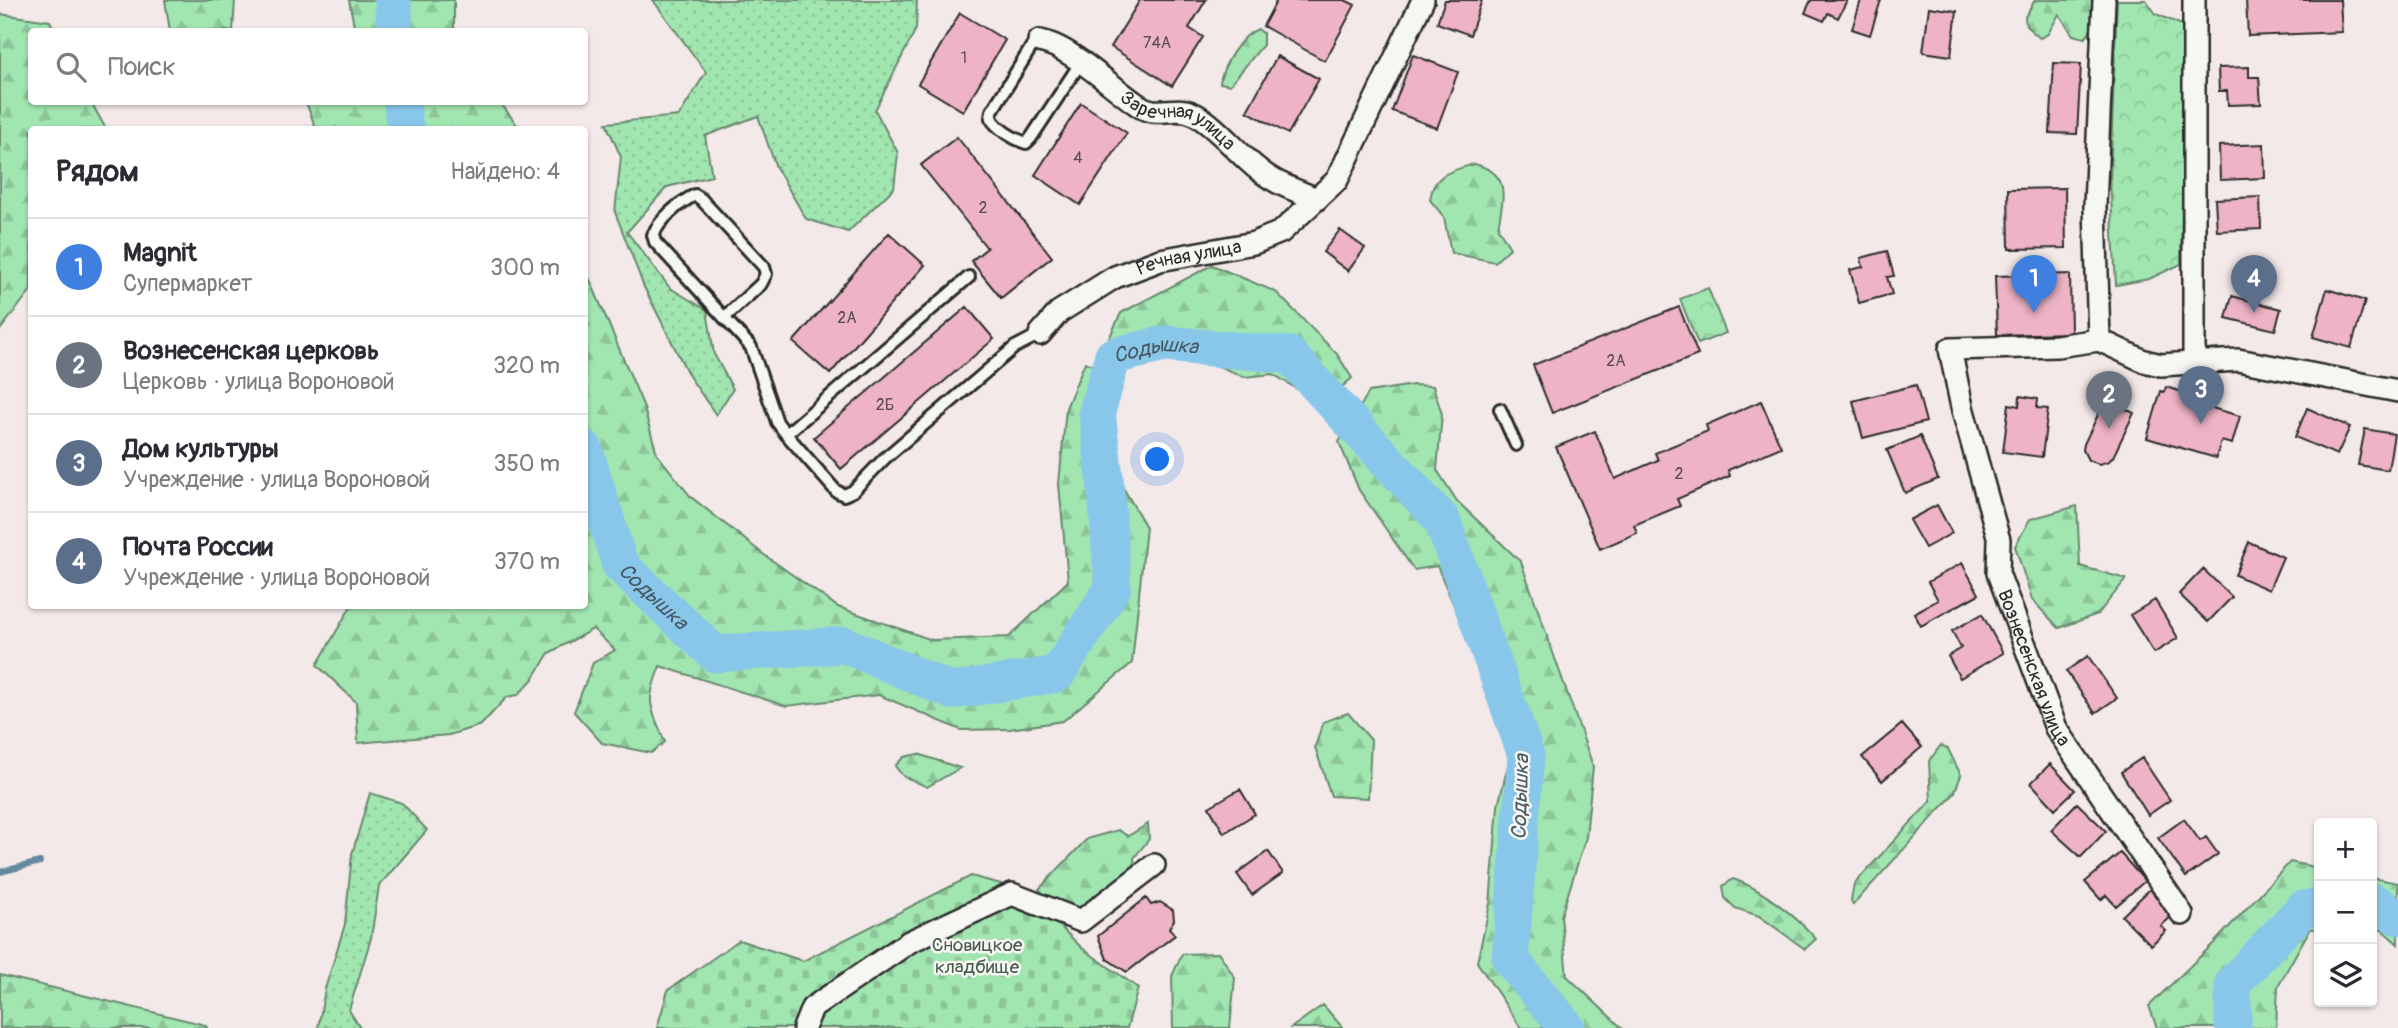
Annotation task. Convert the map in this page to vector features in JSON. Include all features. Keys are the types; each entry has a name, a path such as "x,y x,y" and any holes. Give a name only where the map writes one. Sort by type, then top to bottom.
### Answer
{"street":[{"name":"Речная улица","path":"1040,334 1059,312 1115,277 1160,260 1254,243 1281,232 1337,180 1423,0"},
{"path":"2104,0 2095,206 2099,341 2144,361 2161,365 2238,360 2398,391"},
{"path":"2194,0 2194,361"},
{"name":"Заречная улица","path":"1040,41 1047,42 1081,62 1141,107 1158,113 1177,110 1194,113 1261,172 1317,199"},
{"name":"Вознесенская улица","path":"2099,341 2057,346 1950,349 1962,407 1999,540 1998,573 2045,703 2056,728 2182,914"},
{"path":"804,1028 812,1008 909,942 1012,894 1082,921 1154,865"}],"lane":[{"path":"1040,41 1032,46 992,111 993,123 1019,141 1026,142 1031,138 1081,62"},
{"path":"725,317 761,284 766,274 755,257 702,199 695,195 657,226 653,235 655,243 751,347 777,422 836,491 844,495 853,491 885,458 1015,347 1040,334"},
{"path":"786,434 969,277"},
{"path":"1500,409 1516,445"}],"green space":[{"path":"165,0 235,0 233,28 170,28"},
{"path":"349,0 454,0 454,28 354,28"},
{"path":"653,0 917,0 916,29 875,110 898,153 894,188 848,232 806,219 776,167 758,116 705,136 712,176 667,187 627,232 670,288 707,310 714,354 733,389 716,415 689,376 644,287 615,212 621,157 606,123 679,116 706,72"},
{"path":"2035,0 2092,0 2094,25 2085,38 2073,35 2059,14 2048,34 2040,38 2026,26 2025,17"},
{"path":"2117,0 2146,0 2156,14 2182,25 2184,52 2181,264 2149,279 2116,285 2110,179"},
{"path":"0,14 50,21 54,28 28,28 28,105 93,105 104,126 28,126 28,294 0,330"},
{"path":"1258,29 1263,33 1263,45 1230,85 1220,83 1224,68 1233,52 1245,38"},
{"path":"307,105 502,105 518,126 315,126"},
{"path":"1474,164 1494,174 1500,180 1502,188 1498,228 1510,248 1495,262 1451,253 1444,217 1430,200 1435,184 1445,174"},
{"path":"1212,265 1276,292 1337,354 1352,378 1322,405 1273,374 1244,377 1207,361 1104,349 1121,313"},
{"path":"588,275 643,405 657,454 691,497 763,554 838,607 932,640 1009,637 1068,581 1059,484 1066,408 1085,362 1100,369 1082,417 1146,527 1132,663 1063,721 1010,729 961,730 879,695 786,706 660,666 652,689 651,704 665,742 651,753 602,743 574,712 593,663 615,650 593,629 549,653 533,679 518,695 507,697 481,725 449,735 358,743 356,702 317,665 349,609 588,609"},
{"path":"1708,288 1726,333 1698,344 1680,299"},
{"path":"1413,385 1433,386 1442,414 1437,470 1457,501 1521,562 1593,766 1586,837 1561,916 1567,976 1622,1028 1521,1028 1477,962 1490,904 1498,806 1511,753 1473,650 1437,566 1414,570 1359,490 1339,442 1369,392"},
{"path":"2077,506 2080,566 2126,579 2098,614 2059,628 2032,600 2015,546 2030,519"},
{"path":"1348,713 1371,740 1368,798 1331,796 1315,747 1323,722"},
{"path":"1941,745 1948,749 1961,775 1954,794 1853,905 1851,900 1854,884 1931,801 1929,761"},
{"path":"918,754 960,768 927,787 903,776 895,766 904,757"},
{"path":"370,793 402,803 427,830 379,886 371,938 349,1010 360,1028 318,1028 325,989 345,924 352,854"},
{"path":"1148,824 1149,839 1134,858 1135,870 1086,916 1057,910 1039,889 1087,839 1118,830 1128,836"},
{"path":"2290,862 2314,867 2314,929 2310,929 2278,986 2276,1028 2157,1028 2149,1006 2213,944"},
{"name":"Сновицкое кладбище","path":"971,876 1023,890 1082,948 1138,988 1127,1028 657,1028 668,990 739,940 803,961"},
{"path":"1733,879 1778,904 1816,939 1805,949 1759,916 1735,908 1725,898 1723,886"},
{"path":"2377,879 2398,883 2398,944 2382,930 2377,930"},
{"path":"1219,953 1235,978 1230,1028 1173,1028 1172,976 1182,954"},
{"path":"0,975 206,1025 207,1028 0,1028"},
{"path":"1323,1005 1343,1028 1291,1028"}],"building":[{"path":"1140,0 1206,0 1189,28 1203,37 1172,86 1111,47"},
{"path":"1277,0 1345,0 1355,5 1325,61 1263,26"},
{"path":"1445,0 1482,0 1470,35 1437,23"},
{"path":"1811,0 1847,0 1838,18 1828,13 1824,21 1805,13"},
{"path":"1861,0 1881,0 1870,35 1852,29"},
{"path":"2246,0 2340,0 2342,32 2248,36"},
{"path":"1929,7 1957,11 1951,56 1923,52"},
{"path":"960,13 1005,40 963,111 918,84"},
{"path":"1413,55 1458,72 1437,128 1392,111"},
{"path":"1277,56 1319,79 1288,134 1247,111"},
{"path":"2054,63 2081,64 2077,134 2050,133"},
{"path":"2249,67 2249,77 2259,77 2261,104 2228,105 2227,91 2219,91 2218,68"},
{"path":"1081,103 1127,133 1080,205 1035,175"},
{"path":"957,137 1052,257 1001,298 971,261 987,248 921,165"},
{"path":"2264,144 2265,178 2220,180 2219,146"},
{"path":"2065,188 2066,248 2009,249 2008,189"},
{"path":"2260,197 2261,229 2217,231 2215,199"},
{"path":"1340,230 1365,248 1348,271 1323,252"},
{"path":"889,233 925,265 830,374 793,342"},
{"path":"1887,251 1894,276 1887,277 1892,294 1859,303 1850,270 1863,267 1861,258"},
{"path":"2070,274 2071,333 1997,335 1995,276"},
{"path":"2327,289 2365,301 2351,348 2313,337"},
{"path":"2232,296 2281,309 2275,330 2226,318"},
{"path":"967,307 994,339 841,469 814,437"},
{"path":"1679,307 1698,355 1552,413 1533,365"},
{"path":"1916,385 1926,422 1863,438 1853,401"},
{"path":"2166,387 2186,393 2184,400 2240,416 2232,444 2221,441 2216,458 2147,438 2161,391 2164,392"},
{"path":"2020,396 2038,399 2037,408 2048,409 2042,457 2003,452 2009,404 2019,406"},
{"path":"2105,400 2134,413 2113,457 2099,464 2088,460 2083,450"},
{"path":"1761,401 1781,447 1728,470 1730,476 1677,499 1680,506 1634,525 1637,533 1600,549 1556,447 1595,431 1615,479 1658,460 1655,453 1708,431 1706,425"},
{"path":"2307,408 2350,427 2337,455 2295,437"},
{"path":"2365,429 2394,434 2388,470 2358,465"},
{"path":"1920,436 1938,479 1905,493 1887,450"},
{"path":"1937,505 1952,533 1925,548 1909,520"},
{"path":"2249,542 2283,557 2269,590 2235,575"},
{"path":"1962,563 1979,594 1921,626 1914,613 1938,600 1928,582"},
{"path":"2203,569 2232,597 2208,622 2179,594"},
{"path":"2155,600 2178,638 2154,653 2130,615"},
{"path":"1982,614 2003,653 1960,678 1948,656 1961,648 1952,631"},
{"path":"2088,656 2117,698 2095,713 2066,671"},
{"path":"1902,724 1922,747 1882,781 1862,757"},
{"path":"2142,758 2170,800 2148,815 2121,772"},
{"path":"2050,764 2075,790 2055,809 2031,783"},
{"path":"1240,789 1255,814 1224,833 1209,807"},
{"path":"2077,803 2106,831 2081,857 2051,830"},
{"path":"2184,819 2200,841 2206,837 2218,854 2186,877 2158,838"},
{"path":"1268,851 1283,873 1252,895 1237,874"},
{"path":"2120,853 2145,881 2116,906 2106,895 2101,900 2085,882"},
{"path":"2150,889 2174,914 2161,926 2166,931 2151,945 2122,916"},
{"path":"1146,898 1151,905 1160,902 1173,910 1174,920 1169,928 1175,935 1127,972 1107,959 1098,936"}],"waterway":[{"name":"Содышка","path":"393,0 395,28"},
{"name":"Содышка","path":"402,105 404,126"},
{"name":"Содышка","path":"588,461 620,565 715,654 845,645 952,691 1057,674 1113,588 1097,412 1113,356 1165,344 1289,355 1442,520 1526,755 1510,959 1567,1028"},
{"path":"0,872 40,862"},
{"name":"Содышка","path":"2377,904 2398,917"},
{"name":"Содышка","path":"2233,1028 2233,983 2303,909 2314,908"}],"place":[{"name":"Magnit","path":"2034,313"},
{"name":"Почта России","path":"2254,313"},
{"name":"Дом культуры","path":"2201,424"},
{"name":"Вознесенская церковь","path":"2109,429"}]}
